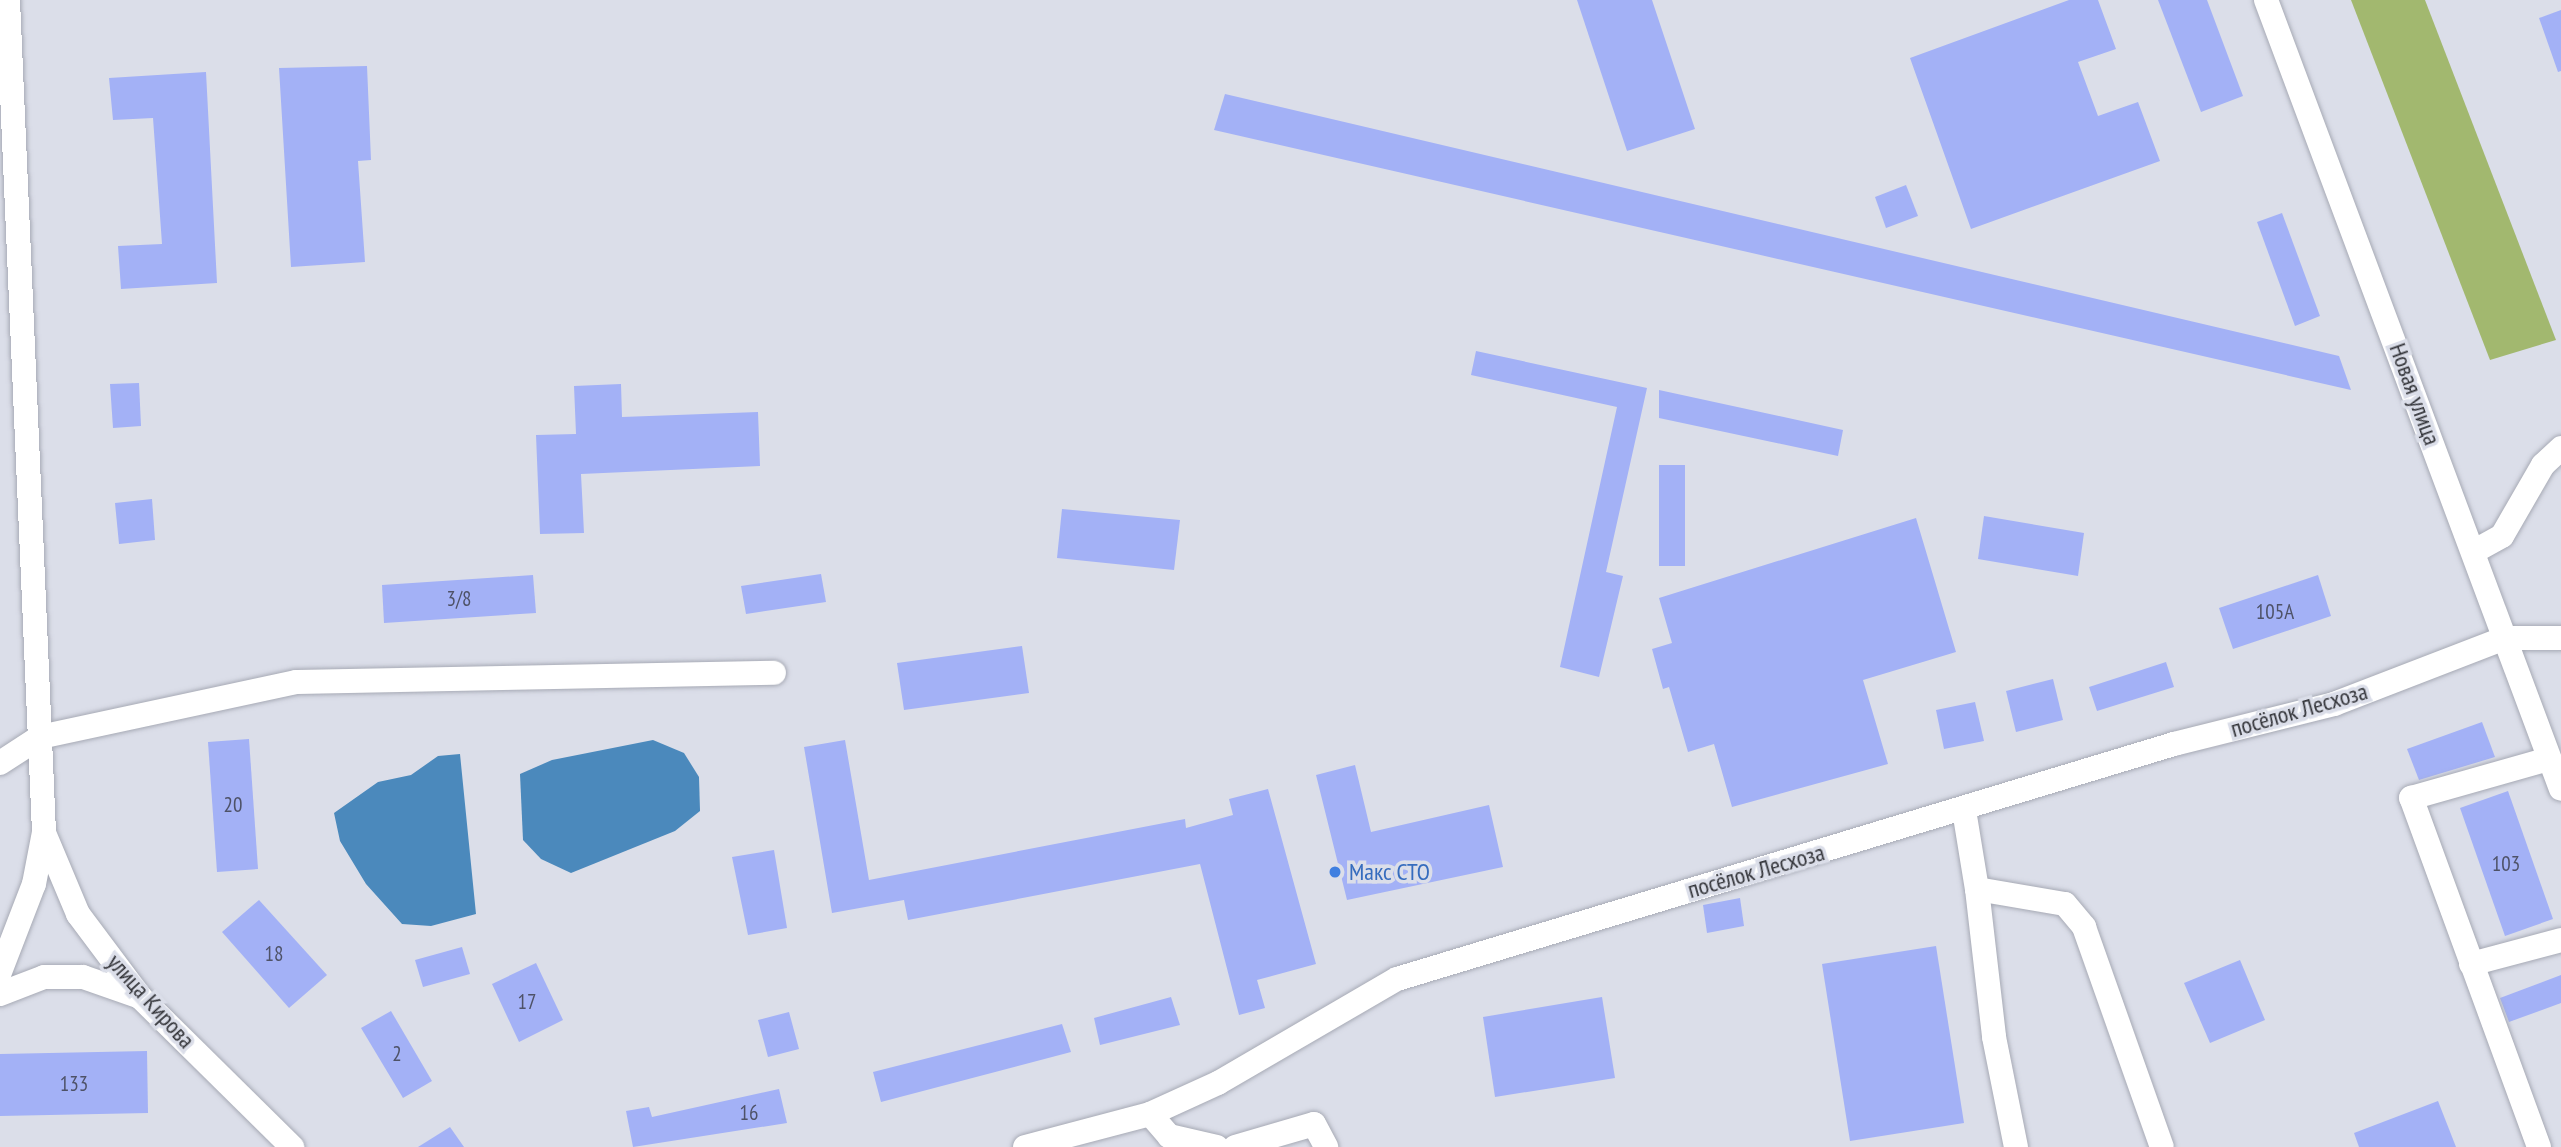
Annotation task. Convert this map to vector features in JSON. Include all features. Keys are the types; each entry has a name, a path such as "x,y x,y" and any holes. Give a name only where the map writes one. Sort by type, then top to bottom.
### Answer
{"street":[{"path":"0,972 34,884 44,832 6,80 8,0"},
{"name":"Новая улица","path":"2266,0 2561,789"},
{"path":"2473,552 2502,536 2543,466 2561,448"},
{"path":"2505,638 2561,638"},
{"name":"посёлок Лесхоза","path":"1025,1147 1150,1114 1218,1083 1397,979 1964,810 2174,744 2334,704 2505,638"},
{"path":"0,763 40,737 296,682 774,673"},
{"path":"2539,1147 2411,798 2549,759"},
{"path":"1964,810 1977,889 1994,1037 2016,1147"},
{"name":"улица Кирова","path":"44,832 78,914 141,997 292,1147"},
{"path":"1977,889 2065,904 2084,927 2162,1147"},
{"path":"2471,964 2561,940"},
{"path":"0,995 44,978 83,976 141,997"},
{"path":"1150,1114 1169,1136 1232,1147 1314,1124 1326,1147"}],"green space":[{"path":"2351,0 2425,0 2556,340 2490,360"}],"water":[{"path":"653,740 684,753 699,777 700,811 675,831 571,873 541,859 523,840 520,774 552,760"},
{"path":"460,754 476,914 431,926 402,924 366,884 340,841 334,813 378,782 411,775 438,756"}],"building":[{"path":"1577,0 1652,0 1695,129 1627,151"},
{"path":"2069,0 2098,0 2116,49 2078,62 2098,116 2138,102 2160,161 1971,229 1910,58"},
{"path":"2158,0 2207,0 2243,96 2201,112"},
{"path":"2561,10 2561,71 2558,72 2539,18"},
{"path":"367,66 371,160 358,161 365,262 291,267 279,68"},
{"path":"206,72 217,283 121,289 118,246 162,244 153,118 113,120 109,78"},
{"path":"1225,94 2339,356 2351,390 1214,130"},
{"path":"1906,185 1918,216 1886,228 1875,197"},
{"path":"2282,213 2320,316 2295,326 2257,222"},
{"path":"1476,351 1647,388 1606,572 1623,576 1599,677 1560,667 1617,407 1471,375"},
{"path":"139,383 141,426 113,428 110,384"},
{"path":"621,384 622,417 758,412 760,466 581,474 584,533 540,534 536,435 576,434 574,386"},
{"path":"1659,390 1843,430 1838,456 1659,418"},
{"path":"1659,465 1685,465 1685,566 1659,566"},
{"path":"152,499 155,540 119,544 115,503"},
{"path":"1062,509 1180,520 1174,570 1057,558"},
{"path":"1984,516 2084,533 2078,576 1978,559"},
{"path":"1916,518 1956,652 1863,680 1888,764 1732,807 1714,744 1688,752 1669,687 1663,689 1652,649 1672,643 1659,598"},
{"path":"821,574 826,602 746,614 741,586"},
{"path":"533,575 536,613 384,623 382,585"},
{"path":"2318,575 2331,616 2233,649 2219,608"},
{"path":"1022,646 1029,693 904,710 897,663"},
{"path":"2166,662 2174,687 2097,711 2089,687"},
{"path":"2053,679 2063,720 2016,732 2006,691"},
{"path":"1975,702 1984,741 1944,749 1936,710"},
{"path":"2482,722 2495,757 2419,780 2407,749"},
{"path":"249,739 258,869 217,872 208,742"},
{"path":"845,740 869,880 1185,819 1186,828 1233,815 1229,799 1268,789 1316,964 1257,980 1265,1008 1239,1015 1200,864 908,920 904,900 832,913 804,747"},
{"path":"1355,765 1371,832 1489,805 1503,867 1347,900 1316,775"},
{"path":"2508,791 2553,919 2505,936 2460,808"},
{"path":"774,850 787,928 748,935 732,857"},
{"path":"1740,898 1744,926 1707,933 1703,905"},
{"path":"259,900 327,975 289,1008 222,932"},
{"path":"1936,946 1964,1123 1850,1141 1822,964"},
{"path":"462,947 470,974 423,987 415,960"},
{"path":"2240,960 2265,1020 2210,1043 2184,983"},
{"path":"536,963 563,1020 519,1042 492,984"},
{"path":"2561,975 2561,1003 2509,1022 2500,998"},
{"path":"1171,997 1180,1025 1100,1045 1094,1018"},
{"path":"1602,997 1615,1078 1495,1097 1483,1017"},
{"path":"391,1011 432,1081 403,1098 361,1028"},
{"path":"789,1012 799,1049 768,1057 758,1020"},
{"path":"1062,1024 1071,1052 881,1102 873,1072"},
{"path":"147,1051 148,1113 0,1116 0,1054"},
{"path":"779,1089 787,1123 633,1147 626,1111 649,1107 652,1117"},
{"path":"2438,1101 2456,1147 2359,1147 2354,1133"},
{"path":"450,1127 464,1147 418,1147"}],"place":[{"name":"Макс СТО","path":"1335,872"}]}
